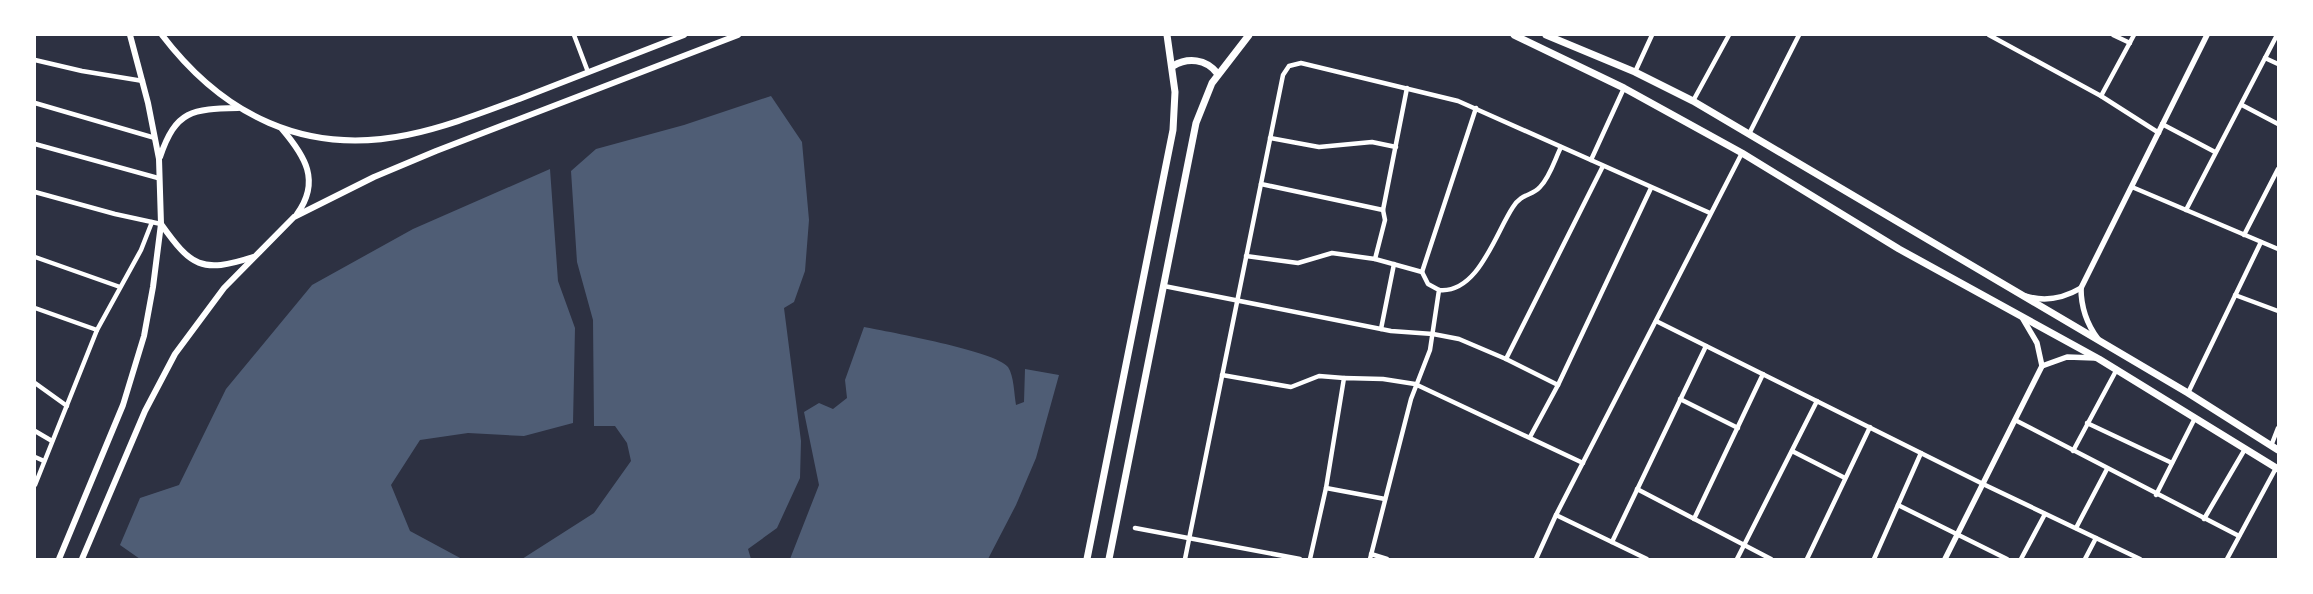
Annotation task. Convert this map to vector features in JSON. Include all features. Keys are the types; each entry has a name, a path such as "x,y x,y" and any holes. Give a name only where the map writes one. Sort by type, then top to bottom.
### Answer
{"main road":[{"path":"59,559 110,438 134,375 144,336 161,224 158,178 159,159 130,35"},
{"path":"162,35 195,74 238,108 282,130 335,139 386,139 407,135 472,116 684,35"},
{"path":"294,217 366,181 436,151 738,35"},
{"path":"1087,559 1173,130 1175,92 1173,66 1167,35"},
{"path":"1109,559 1196,123 1206,92 1217,73 1249,35"},
{"path":"1514,35 1624,88 1742,153 1899,249 2014,310 2116,369 2277,468"},
{"path":"1546,35 1564,38 1693,101 2188,392 2275,448"},
{"path":"1173,66 1183,61 1194,60 1210,66 1217,73"},
{"path":"159,159 171,129 188,115 210,109 238,108"},
{"path":"82,559 159,383 176,354 210,304 253,257 294,217 307,195 308,170 299,149 282,130"},
{"path":"161,224 180,250 191,260 203,265 218,266 253,257"}],"street":[{"path":"574,35 588,72"},
{"path":"1635,72 1652,35"},
{"path":"1693,101 1729,35"},
{"path":"1749,134 1799,35"},
{"path":"1989,35 2101,96 2159,133"},
{"path":"1999,40 2002,35"},
{"path":"2114,35 2130,43"},
{"path":"2101,96 2134,35"},
{"path":"2099,341 2085,316 2081,288 2207,35"},
{"path":"2186,210 2277,35"},
{"path":"2265,58 2278,64"},
{"path":"35,60 82,72 142,81"},
{"path":"1185,559 1282,76 1286,68 1293,64 1301,63 1449,98 1476,108 1710,213"},
{"path":"1382,210 1407,88"},
{"path":"1592,160 1624,88"},
{"path":"35,103 155,138"},
{"path":"2242,105 2278,124"},
{"path":"1476,108 1422,272 1428,284 1439,290 1454,290 1473,276 1514,206 1526,194 1540,187 1561,147"},
{"path":"2162,124 2215,152"},
{"path":"1270,138 1319,147 1372,142 1396,147"},
{"path":"35,144 158,178"},
{"path":"1536,559 1556,515 1742,153"},
{"path":"1506,359 1603,166"},
{"path":"2244,235 2278,169"},
{"path":"1261,184 1382,210 1386,216 1375,259"},
{"path":"2132,187 2278,249"},
{"path":"1530,437 1558,385 1651,188"},
{"path":"35,192 161,224"},
{"path":"35,485 97,330 141,250 152,222"},
{"path":"2188,392 2261,242"},
{"path":"1246,256 1298,263 1326,254 1375,259 1422,272"},
{"path":"35,258 120,287"},
{"path":"1381,330 1394,264"},
{"path":"1164,286 1381,330 1433,334 1459,339 1506,359 1558,385"},
{"path":"2021,294 2042,299 2052,299 2063,297 2081,288"},
{"path":"1387,559 1370,557 1415,384 1430,350 1439,290"},
{"path":"2235,295 2278,311"},
{"path":"35,308 97,330"},
{"path":"1945,559 2042,366 2040,350 2034,335 2014,310"},
{"path":"1656,321 1983,484 2140,559"},
{"path":"1612,542 1706,346"},
{"path":"2042,366 2067,357 2083,356 2099,359"},
{"path":"2073,451 2116,369"},
{"path":"1694,519 1763,374"},
{"path":"1222,375 1291,387 1319,376 1383,379 1415,384 1584,463"},
{"path":"1310,559 1326,488 1344,378"},
{"path":"35,383 67,406"},
{"path":"1680,399 1738,428"},
{"path":"1738,559 1817,401"},
{"path":"2156,495 2196,418"},
{"path":"2015,420 2156,495 2239,536"},
{"path":"2087,423 2172,463"},
{"path":"1807,559 1870,427"},
{"path":"2275,448 2278,428"},
{"path":"35,432 52,441"},
{"path":"2204,519 2245,449"},
{"path":"1792,451 1846,478"},
{"path":"1874,559 1921,453"},
{"path":"35,457 44,461"},
{"path":"2227,559 2277,468"},
{"path":"2076,528 2107,469"},
{"path":"1326,488 1385,499"},
{"path":"1637,490 1771,559"},
{"path":"1898,505 2007,559"},
{"path":"2021,559 2046,514"},
{"path":"1556,515 1647,559"},
{"path":"1135,528 1300,559"},
{"path":"2085,559 2096,538"}],"water":[{"path":"771,96 802,142 809,220 805,271 794,302 784,308 801,441 800,478 777,528 748,549 751,559 522,559 594,513 631,461 627,443 615,426 594,426 593,320 577,262 571,171 596,149 684,125"},
{"path":"550,169 558,281 575,328 573,423 524,436 468,433 420,440 391,485 410,531 462,559 140,559 120,545 140,498 179,485 226,389 312,285 413,229"},
{"path":"864,327 941,343 999,361 1008,367 1010,371 1016,405 1024,402 1025,369 1059,375 1036,458 1016,505 988,559 790,559 819,485 804,412 819,403 833,409 847,398 845,380"}]}
